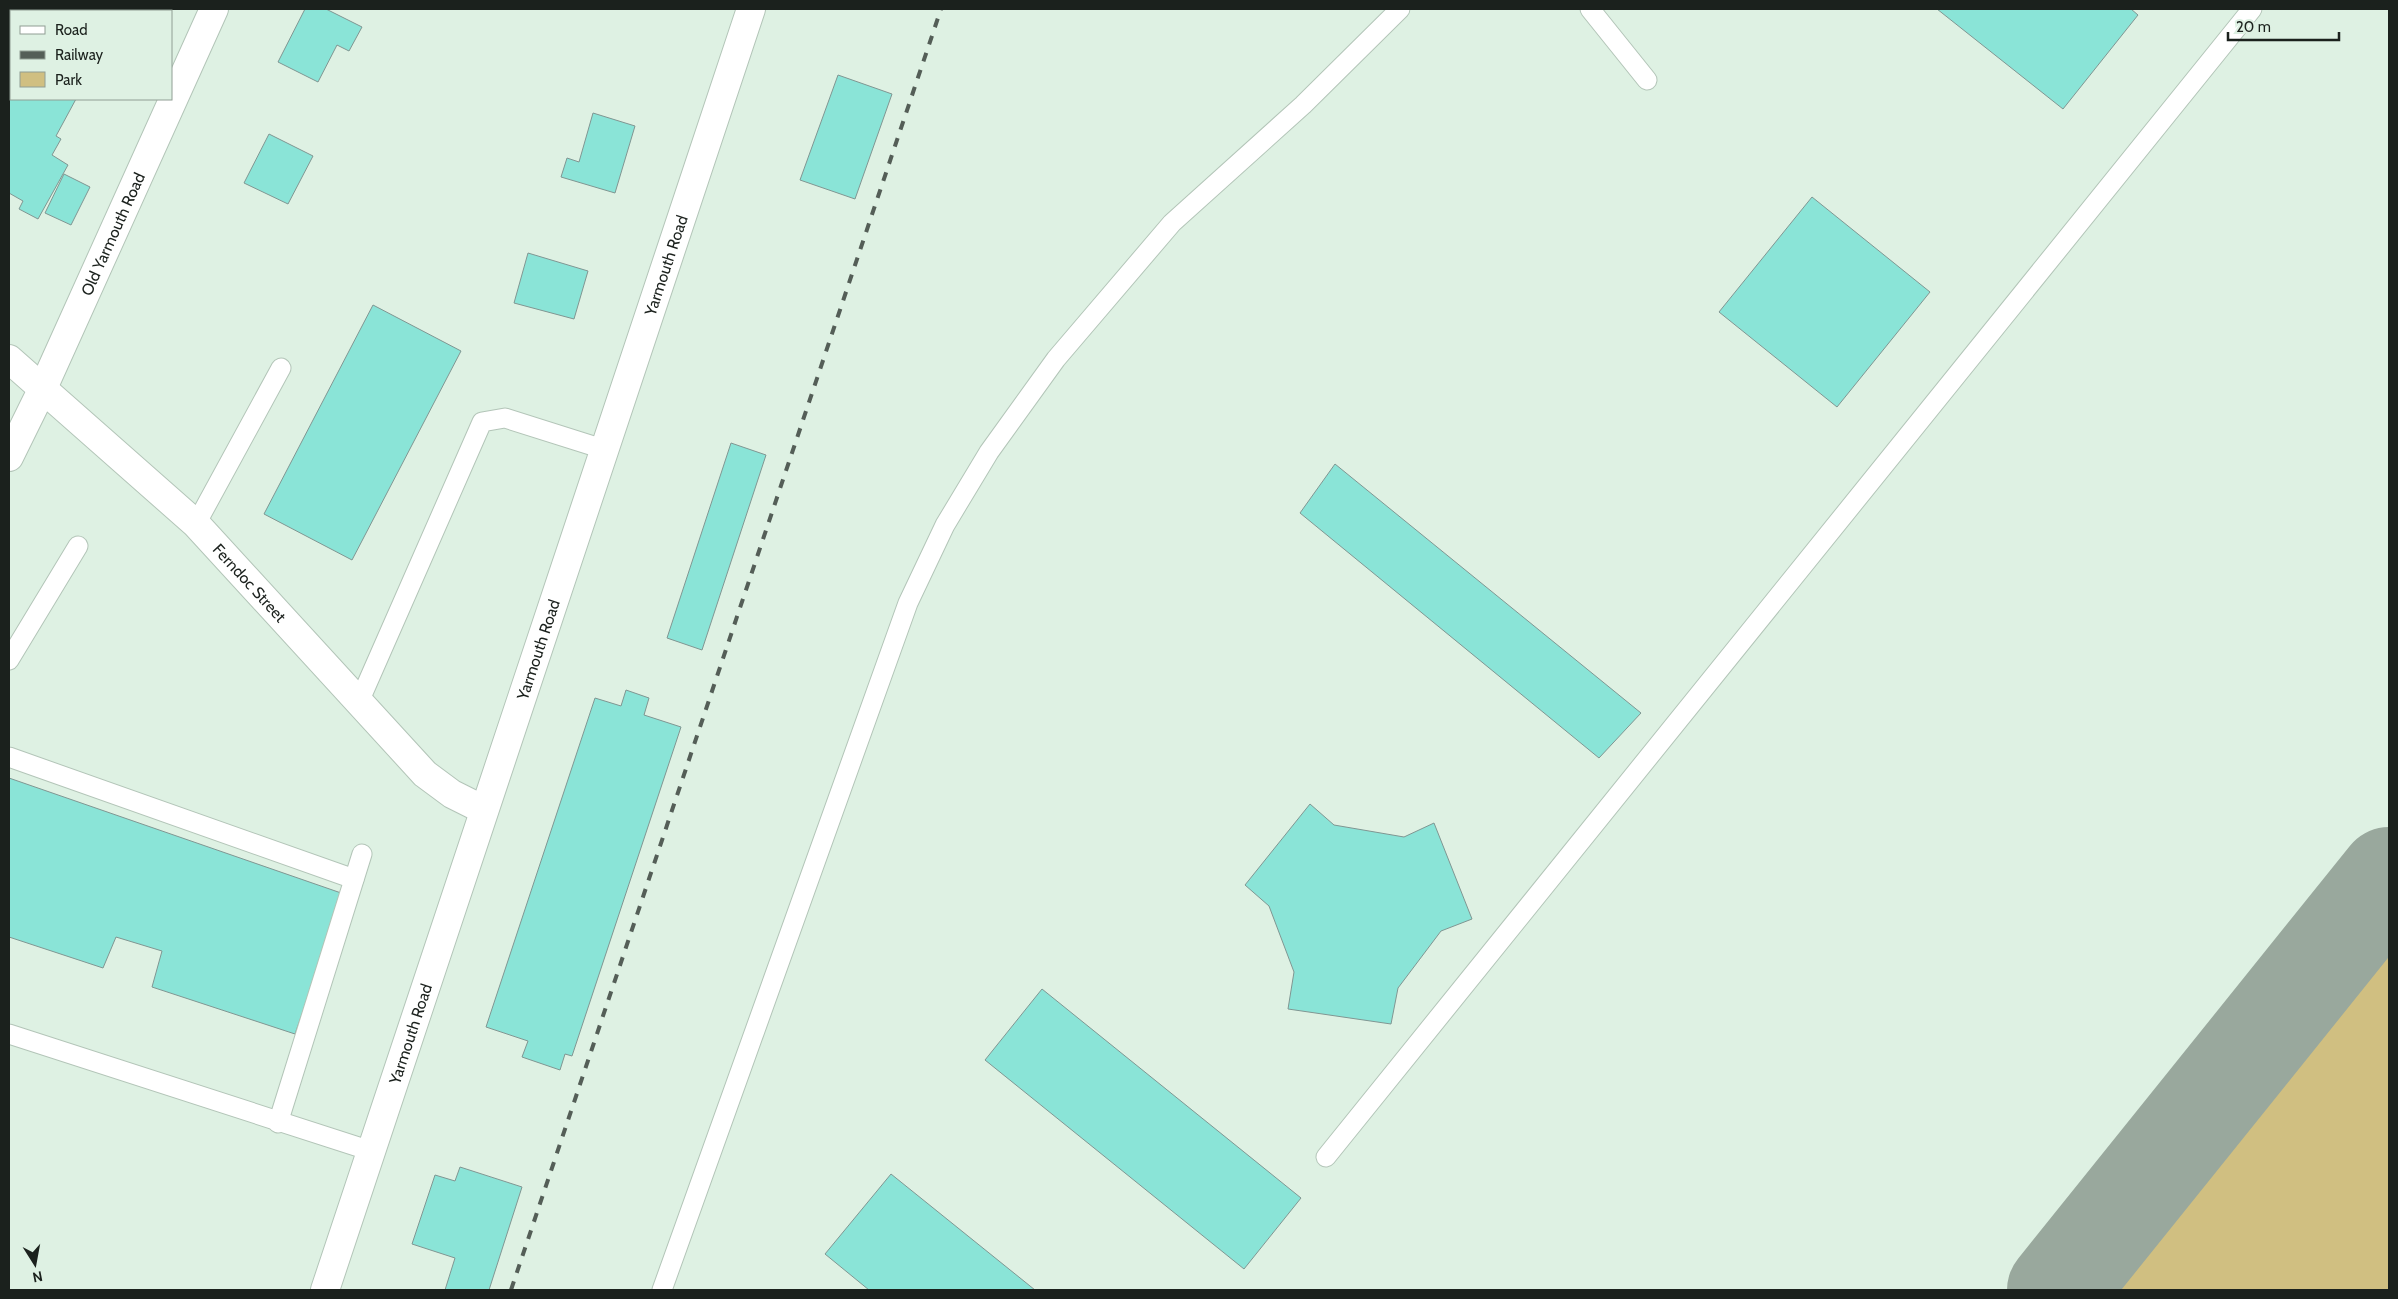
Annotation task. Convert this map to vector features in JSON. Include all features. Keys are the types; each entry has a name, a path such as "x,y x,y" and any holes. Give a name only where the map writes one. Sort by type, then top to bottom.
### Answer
{"main road":[{"name":"Old Yarmouth Road","path":"9,457 43,388 214,9"},
{"name":"Yarmouth Road","path":"324,1290 751,9"},
{"name":"Ferndoc Street","path":"9,359 196,524 425,774 452,794 484,810"}],"lane":[{"path":"662,1290 908,603 944,525 989,452 1056,359 1172,223 1303,105 1400,9"},
{"path":"1590,9 1647,80"},
{"path":"1326,1158 2252,9"},
{"path":"196,524 281,368"},
{"path":"359,702 482,422 505,418 604,449"},
{"path":"9,660 78,546"},
{"path":"9,757 354,878"},
{"path":"278,1122 362,854"},
{"path":"9,1034 371,1151"}],"green space":[{"path":"2389,955 2389,1290 2100,1290 2231,1125 2371,968"}],"building":[{"path":"32,9 93,9 92,10"},
{"path":"305,9 326,9 362,27 349,51 337,45 318,82 278,62"},
{"path":"1937,9 2131,9 2138,15 2063,109"},
{"path":"9,36 10,100 75,100 56,136 61,139 52,155 68,165 38,219 19,209 23,201 9,193"},
{"path":"838,75 892,94 855,199 800,180"},
{"path":"593,113 635,126 615,193 561,177 567,158 579,162"},
{"path":"269,134 313,156 288,204 244,183"},
{"path":"64,174 90,187 71,225 45,213"},
{"path":"1812,197 1930,292 1837,407 1719,312"},
{"path":"528,253 588,271 574,319 514,303"},
{"path":"373,305 461,351 352,560 264,514"},
{"path":"731,443 766,455 702,650 667,638"},
{"path":"1335,464 1641,713 1599,758 1300,513"},
{"path":"626,690 649,698 644,715 681,727 572,1056 565,1054 560,1070 522,1057 528,1041 486,1027 595,698 621,706"},
{"path":"9,778 344,894 295,1034 152,987 162,951 116,937 103,968 9,937"},
{"path":"1310,804 1334,825 1404,837 1434,823 1472,919 1441,931 1398,988 1391,1024 1288,1009 1294,972 1269,906 1245,885"},
{"path":"1042,989 1301,1198 1244,1269 985,1060"},
{"path":"460,1167 522,1187 489,1290 445,1290 455,1258 412,1244 435,1175 455,1181"},
{"path":"891,1174 1035,1290 869,1290 825,1254"}],"taxiway":[{"path":"2057,1290 2389,877"}],"railway":[{"path":"511,1290 941,9"}]}
